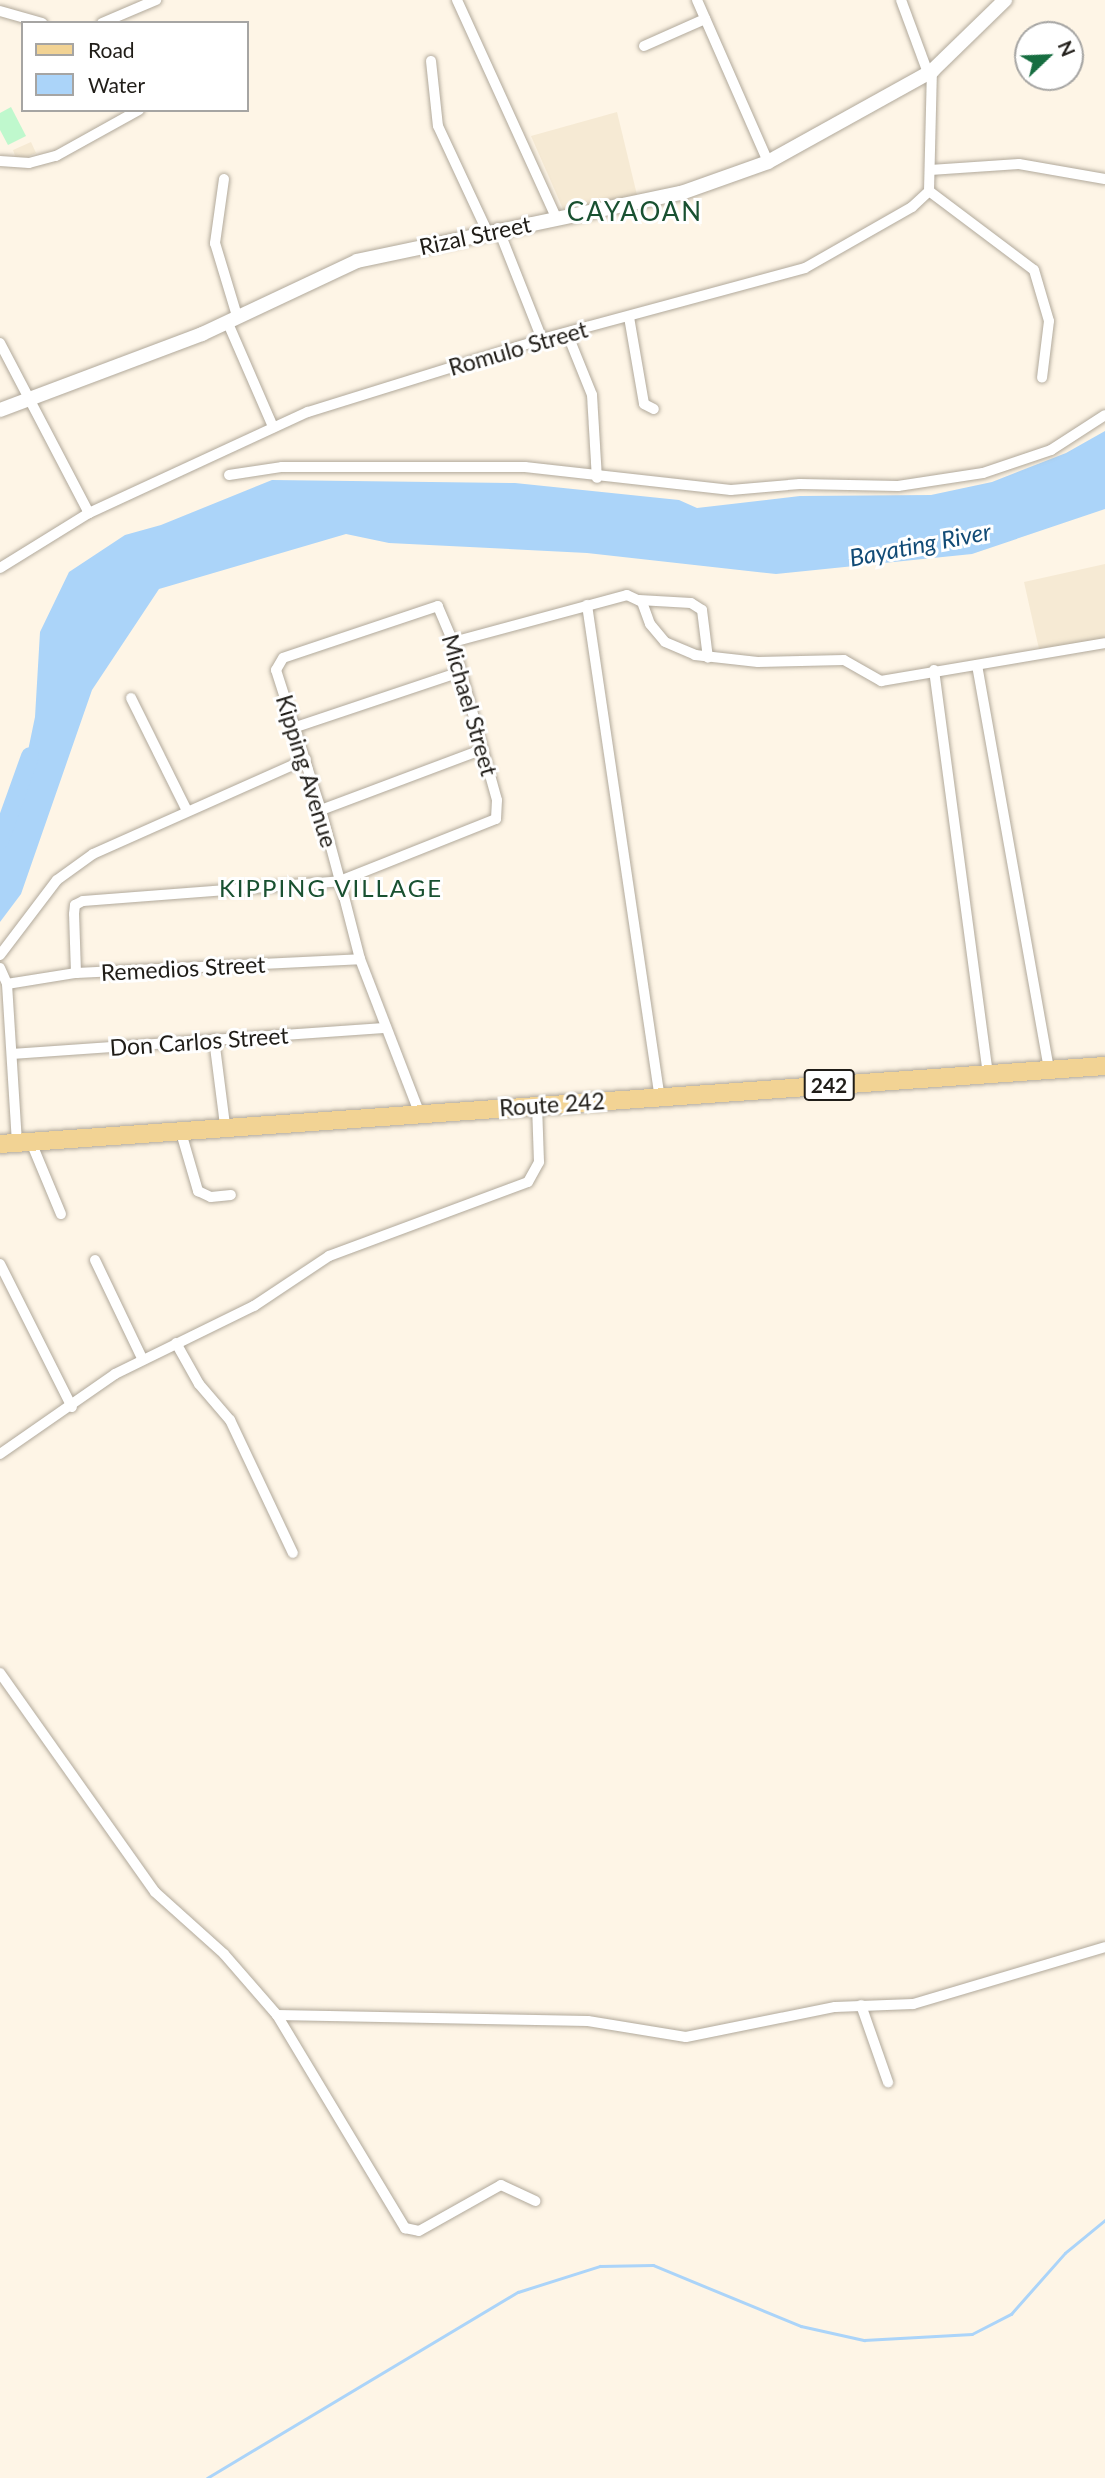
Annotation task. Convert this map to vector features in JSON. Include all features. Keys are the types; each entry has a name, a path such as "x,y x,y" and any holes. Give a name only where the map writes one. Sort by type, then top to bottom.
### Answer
{"main road":[{"name":"Route 242","path":"16,1143 225,1125 1105,1066"}],"street":[{"path":"107,21 156,0"},
{"path":"457,0 557,219"},
{"path":"698,0 768,162"},
{"path":"901,0 930,72 929,191 1034,270 1049,321 1042,378"},
{"name":"Rizal Street","path":"0,410 232,319 357,261 492,230 681,193 768,162 930,72 1005,0"},
{"path":"0,11 35,21"},
{"path":"644,46 705,19"},
{"path":"431,61 438,126 492,230 542,339"},
{"path":"0,161 29,163 56,156 135,112"},
{"path":"930,170 1019,164 1105,179"},
{"path":"224,179 215,243 232,319 273,427"},
{"name":"Romulo Street","path":"0,568 89,513 273,427 375,388 542,339 787,276 888,221 929,191"},
{"path":"629,317 644,404 654,409"},
{"path":"567,333 592,395 597,478"},
{"path":"0,343 89,513"},
{"path":"229,475 282,467 525,467 597,478 731,489 800,484 898,486 983,473 1051,450 1105,415"},
{"path":"453,642 627,595 639,600 691,603 702,610 708,659"},
{"path":"639,600 665,642 708,659 845,660 881,681 1105,643"},
{"name":"Michael Street","path":"279,662 432,604 443,612 453,642 498,812 488,825 340,881"},
{"path":"587,605 660,1097"},
{"name":"Kipping Avenue","path":"279,662 276,670 321,810 360,959 386,1028"},
{"path":"977,665 1049,1070"},
{"path":"934,670 988,1075"},
{"path":"296,727 460,672"},
{"path":"131,698 186,809"},
{"path":"321,810 481,750"},
{"path":"0,955 48,891 75,866 186,809 306,759"},
{"path":"76,973 74,914 75,905 83,901 340,881"},
{"name":"Remedios Street","path":"7,984 76,973 360,959"},
{"path":"0,968 7,984 16,1143 61,1214"},
{"path":"386,1028 419,1112"},
{"name":"Don Carlos Street","path":"13,1054 386,1028"},
{"path":"214,1039 225,1125"},
{"path":"0,1454 142,1358 254,1306 328,1256 528,1182 539,1162 537,1105"},
{"path":"180,1129 198,1191 211,1197 231,1195"},
{"path":"95,1260 142,1358"},
{"path":"0,1264 72,1407"},
{"path":"176,1343 200,1384 230,1420 293,1553"},
{"path":"0,1673 156,1892 224,1954 277,2015 405,2228 419,2231 500,2185 535,2201"},
{"path":"277,2015 588,2021 681,2037 780,2015 861,2005 913,2004 1105,1947"},
{"path":"861,2005 888,2082"}],"shaded area":[{"path":"617,112 637,195 563,209 531,136"},
{"path":"31,142 36,153 17,161 13,150"},
{"path":"1105,564 1105,639 1039,649 1024,582"}],"green space":[{"path":"11,107 26,136 8,145 0,130 0,113"}],"water":[{"name":"Bayating River","path":"1105,431 1105,509 972,554 776,574 587,553 389,543 346,534 159,589 92,690 21,894 0,922 0,815 19,794 35,717 40,632 69,572 125,535 161,525 272,480 515,483 679,500 697,508 800,496 931,495 992,482 1066,453"}],"waterway":[{"path":"0,840 30,756"},
{"path":"207,2478 518,2292 600,2266 653,2265 801,2326 864,2340 972,2334 1011,2314 1065,2253 1105,2220"}],"district":[{"name":"CAYAOAN","path":"635,212"},
{"name":"KIPPING VILLAGE","path":"331,888"}]}
